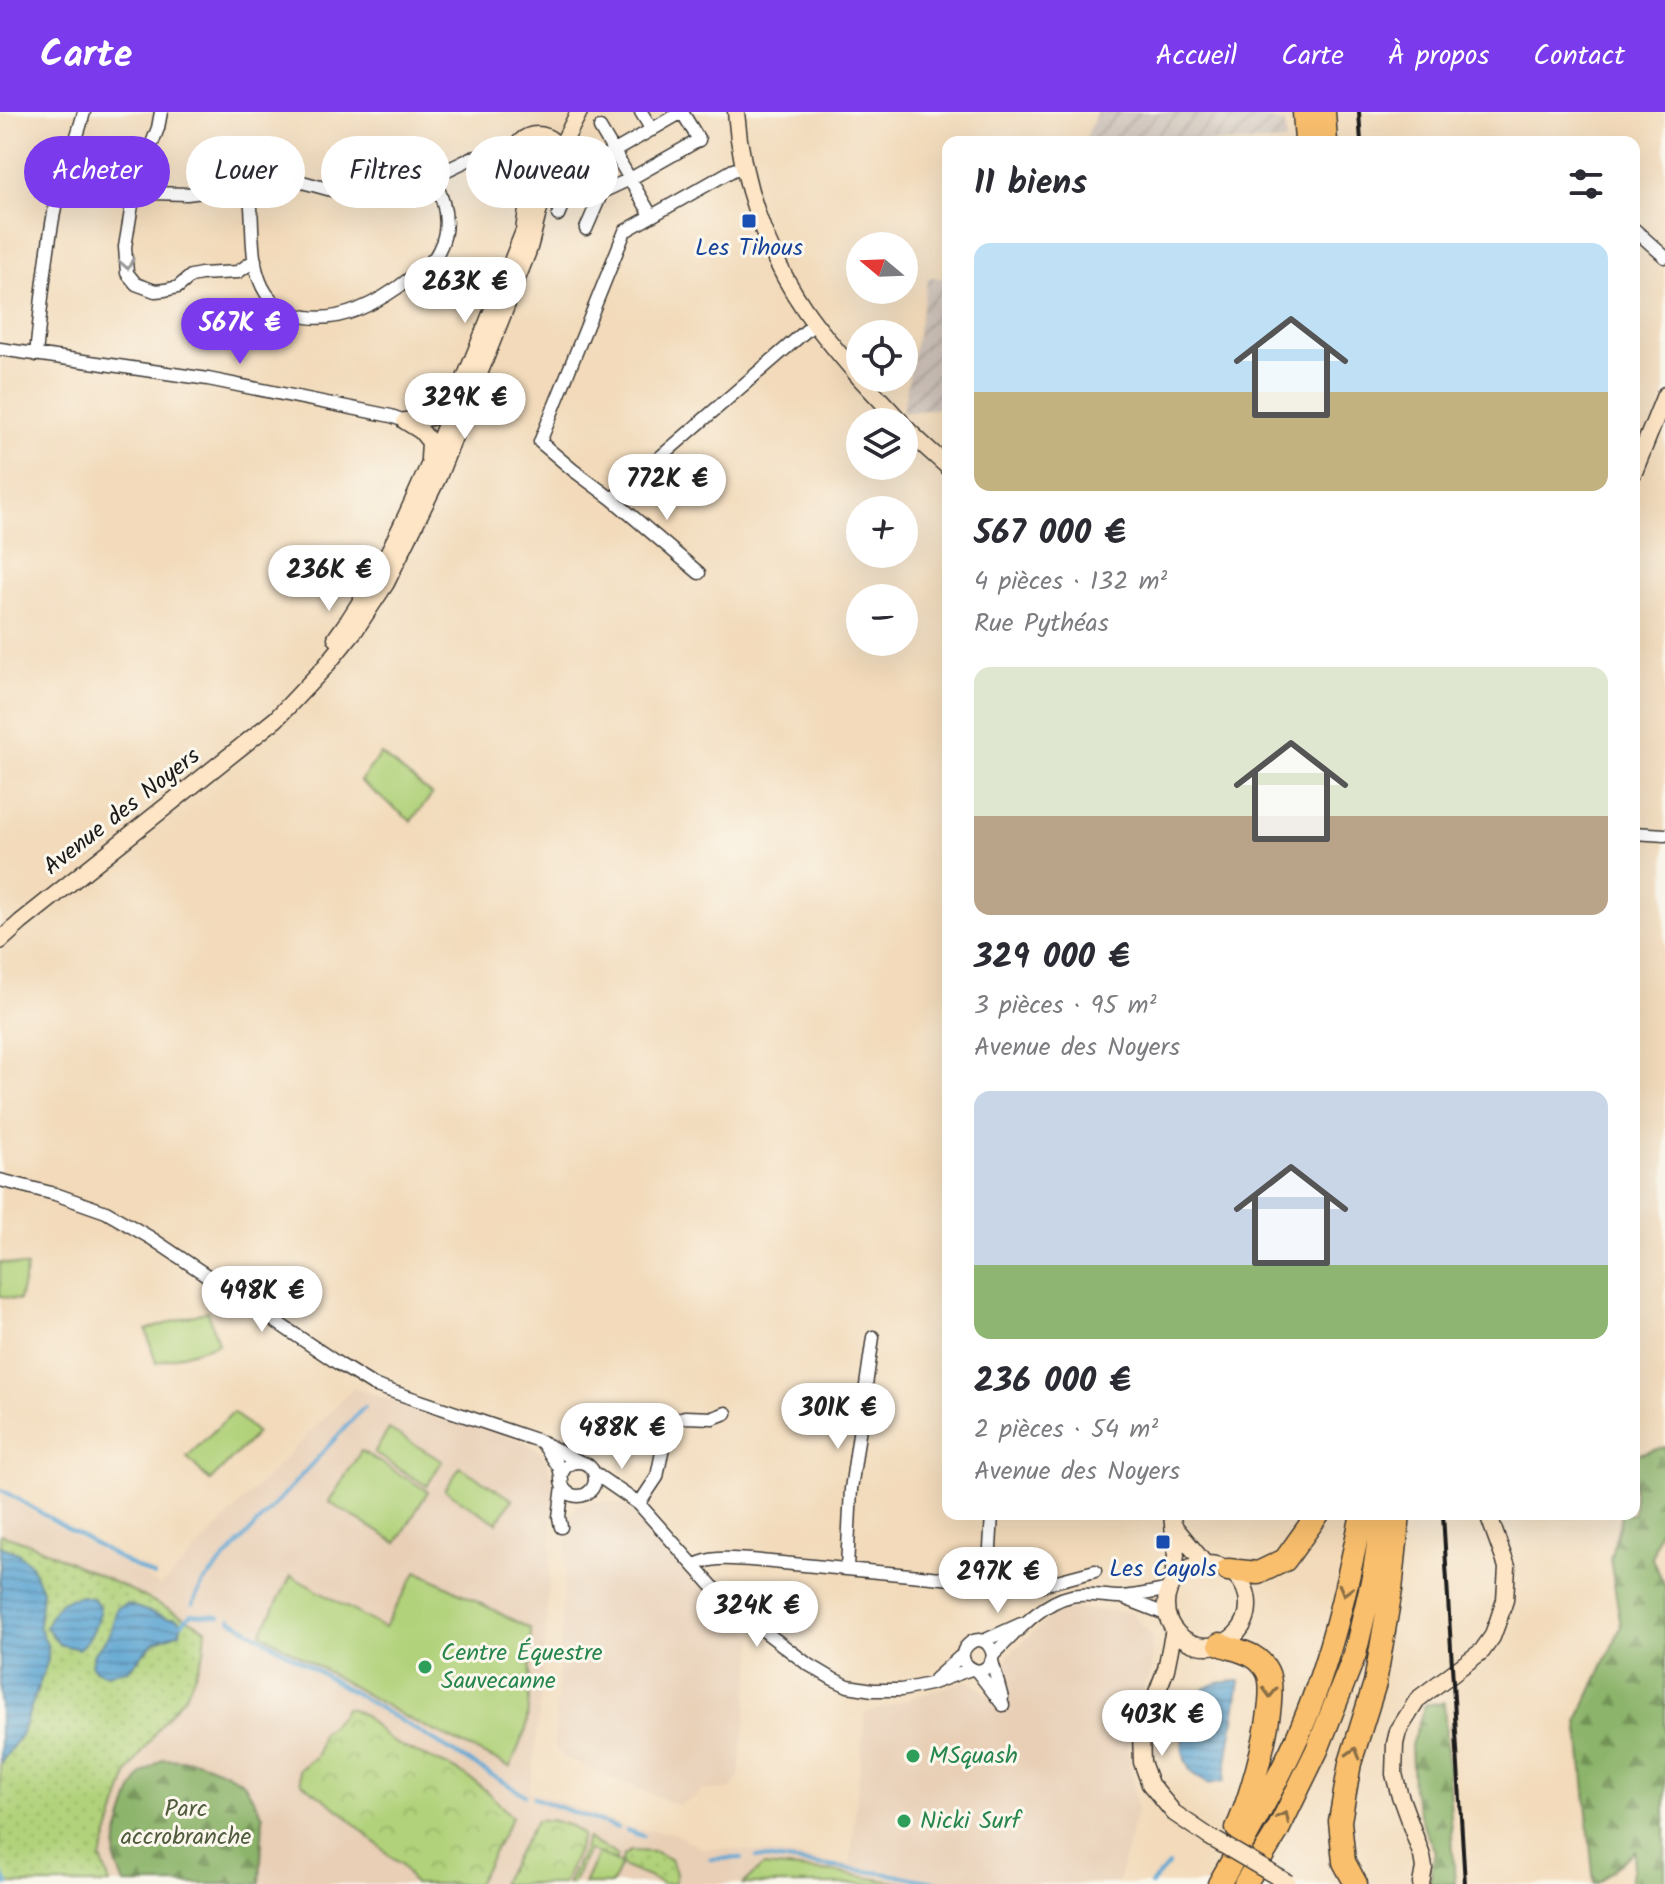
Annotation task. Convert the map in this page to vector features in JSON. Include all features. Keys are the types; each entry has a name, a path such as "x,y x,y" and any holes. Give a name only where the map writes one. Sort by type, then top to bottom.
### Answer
{"highway":[{"path":"1304,112 1306,136"},
{"path":"1324,112 1326,136"},
{"path":"1228,1570 1258,1573 1285,1560 1314,1520"},
{"path":"1219,1884 1257,1818 1298,1735 1329,1651 1361,1520"},
{"path":"1245,1884 1277,1832 1317,1750 1355,1654 1373,1577 1382,1520"},
{"path":"1356,1884 1344,1862 1340,1821 1350,1763 1375,1683 1391,1590 1398,1520"},
{"path":"1206,1884 1239,1826 1248,1803 1271,1698 1270,1678 1256,1657 1220,1644"}],"street":[{"path":"78,136 84,112"},
{"path":"155,136 161,112"},
{"path":"544,136 572,112"},
{"path":"567,136 579,112"},
{"path":"641,112 652,130"},
{"path":"586,229 602,192 699,140 682,112 618,149"},
{"path":"736,112 744,167 774,256 804,309 846,361"},
{"path":"600,128 604,136"},
{"path":"618,160 651,215"},
{"path":"699,573 540,442 625,231 733,170 744,167"},
{"path":"36,355 55,208"},
{"path":"132,208 125,261 127,273 136,284 155,291 165,290 178,287 191,276 238,272 255,260"},
{"path":"250,208 255,260 268,297 286,311 302,316 327,317 345,314 372,302 433,260 440,250 446,230 445,208"},
{"name":"Avenue des Noyers","path":"433,471 443,433 524,231 527,208"},
{"name":"Avenue des Noyers","path":"0,941 236,751 313,668 345,625 433,471 528,251 538,208"},
{"path":"558,215 561,208"},
{"path":"1640,234 1665,257"},
{"path":"612,499 815,323"},
{"path":"0,349 208,379 391,416 421,431 430,442 433,471"},
{"path":"873,392 887,408"},
{"path":"1640,457 1665,395"},
{"path":"405,421 428,419 454,405"},
{"path":"428,419 443,433"},
{"path":"918,442 940,452"},
{"path":"1640,833 1665,835"},
{"path":"0,1180 55,1194 106,1212 151,1238 373,1385 542,1442 587,1464 594,1473 634,1501 712,1586 768,1634 806,1663 848,1686 901,1690 983,1670 1027,1621 1053,1602 1085,1594 1121,1597 1146,1594 1172,1585 1182,1572 1205,1564 1217,1565 1238,1579 1248,1603 1241,1628 1232,1638 1207,1646 1183,1638 1171,1622 1121,1597"},
{"path":"847,1568 851,1489 873,1337"},
{"path":"634,1501 657,1477 666,1432 672,1421 685,1417 713,1418 726,1413"},
{"path":"542,1442 559,1467 567,1492 634,1501"},
{"path":"580,1462 567,1466 562,1483 561,1527 566,1510 586,1493 595,1480 594,1473"},
{"path":"988,1582 992,1520"},
{"path":"1172,1520 1176,1556 1166,1602 1171,1622 1166,1669 1141,1734 1142,1762 1150,1784 1174,1813 1289,1884"},
{"path":"1173,1520 1205,1564"},
{"path":"1420,1879 1422,1856 1394,1774 1395,1744 1398,1731 1418,1699 1482,1651 1492,1637 1505,1600 1507,1567 1490,1520"},
{"path":"695,1565 717,1558 1027,1586 1095,1571"},
{"path":"930,1684 962,1655 969,1643 983,1641 1027,1621"},
{"path":"962,1655 965,1664 974,1670 1003,1705 992,1649 983,1641"},
{"path":"1166,1669 1194,1644"}],"shaded area":[{"path":"1097,112 1230,112 1285,123 1286,136 1087,136"},
{"path":"928,278 942,278 942,408 918,411 918,408 903,408 906,392 918,392 918,330"},
{"path":"353,1388 526,1441 544,1456 554,1479 552,1528 544,1662 529,1790 629,1828 673,1833 701,1848 747,1850 850,1865 865,1713 968,1680 1003,1705 1007,1656 1060,1608 1131,1612 1152,1638 1152,1670 1126,1720 1137,1812 1118,1884 0,1884 0,1494 161,1586"},
{"path":"614,1502 632,1510 649,1525 694,1580 755,1636 739,1777 730,1790 702,1790 693,1799 677,1805 563,1757 554,1746 567,1534 570,1516 579,1504"}],"green space":[{"path":"381,754 432,795 411,821 360,781"},
{"path":"0,1262 27,1267 19,1300 0,1296"},
{"path":"208,1311 218,1344 156,1363 146,1330"},
{"path":"233,1412 257,1433 210,1481 187,1457"},
{"path":"389,1429 442,1461 427,1486 374,1453"},
{"path":"1665,1447 1665,1504 1652,1559 1665,1585 1665,1884 1630,1884 1635,1851 1594,1884 1578,1720 1621,1627 1610,1559 1620,1520 1640,1520 1640,1453"},
{"path":"361,1451 428,1491 397,1543 329,1502"},
{"path":"460,1467 512,1499 497,1523 445,1490"},
{"path":"0,1534 109,1580 206,1629 204,1652 187,1693 128,1773 101,1858 110,1884 0,1884"},
{"name":"Centre Équestre Sauvecanne","path":"417,1571 531,1629 526,1730 510,1767 405,1717 261,1633 291,1576 384,1628"},
{"path":"1444,1702 1455,1884 1429,1884 1435,1851 1425,1831 1413,1791 1411,1745 1425,1705"},
{"path":"345,1708 363,1715 390,1740 472,1779 512,1817 477,1884 414,1884 401,1864 342,1812 301,1782 299,1770 317,1755 322,1733 341,1716"},
{"name":"Parc accrobranche","path":"163,1759 197,1761 244,1783 263,1816 260,1884 124,1884 115,1860 118,1834 131,1793 142,1774"},
{"path":"550,1820 570,1826 582,1835 563,1884 500,1884 536,1821"},
{"path":"586,1839 614,1853 617,1856 615,1861 588,1850 572,1884 567,1884"},
{"path":"630,1851 656,1852 671,1860 676,1873 674,1884 662,1884 624,1867 621,1863 623,1856"},
{"path":"598,1853 621,1864 612,1884 584,1884"},
{"path":"763,1866 835,1872 906,1884 743,1884"}],"water":[{"path":"0,1546 18,1553 31,1565 42,1590 39,1626 48,1647 48,1660 21,1735 0,1764"},
{"path":"82,1596 94,1599 100,1608 93,1631 78,1649 59,1644 46,1627 52,1613 58,1604"},
{"path":"127,1604 167,1618 176,1618 182,1623 180,1632 154,1642 128,1670 105,1674 95,1670 91,1664 94,1653 110,1634 117,1608"},
{"path":"1240,1681 1224,1781 1208,1784 1193,1773 1185,1759 1182,1737 1187,1714 1197,1695 1204,1689 1217,1683"}],"waterway":[{"path":"193,1604 203,1583 364,1407"},
{"path":"0,1489 154,1576"},
{"path":"182,1623 191,1614 219,1616"},
{"path":"230,1619 525,1795"},
{"path":"534,1798 617,1828"},
{"path":"626,1830 643,1836"},
{"path":"756,1857 947,1884"},
{"path":"710,1859 742,1858"},
{"path":"1151,1884 1168,1865"},
{"path":"0,1870 8,1884"}],"railway":[{"path":"1359,112 1361,136"},
{"path":"1443,1520 1465,1884"}],"place":[{"name":"Les Tihous","path":"749,221"},
{"name":"Les Cayols","path":"1163,1542"},
{"name":"Centre Équestre Sauvecanne","path":"425,1667"},
{"name":"MSquash","path":"913,1756"},
{"name":"Nicki Surf","path":"904,1821"}]}
